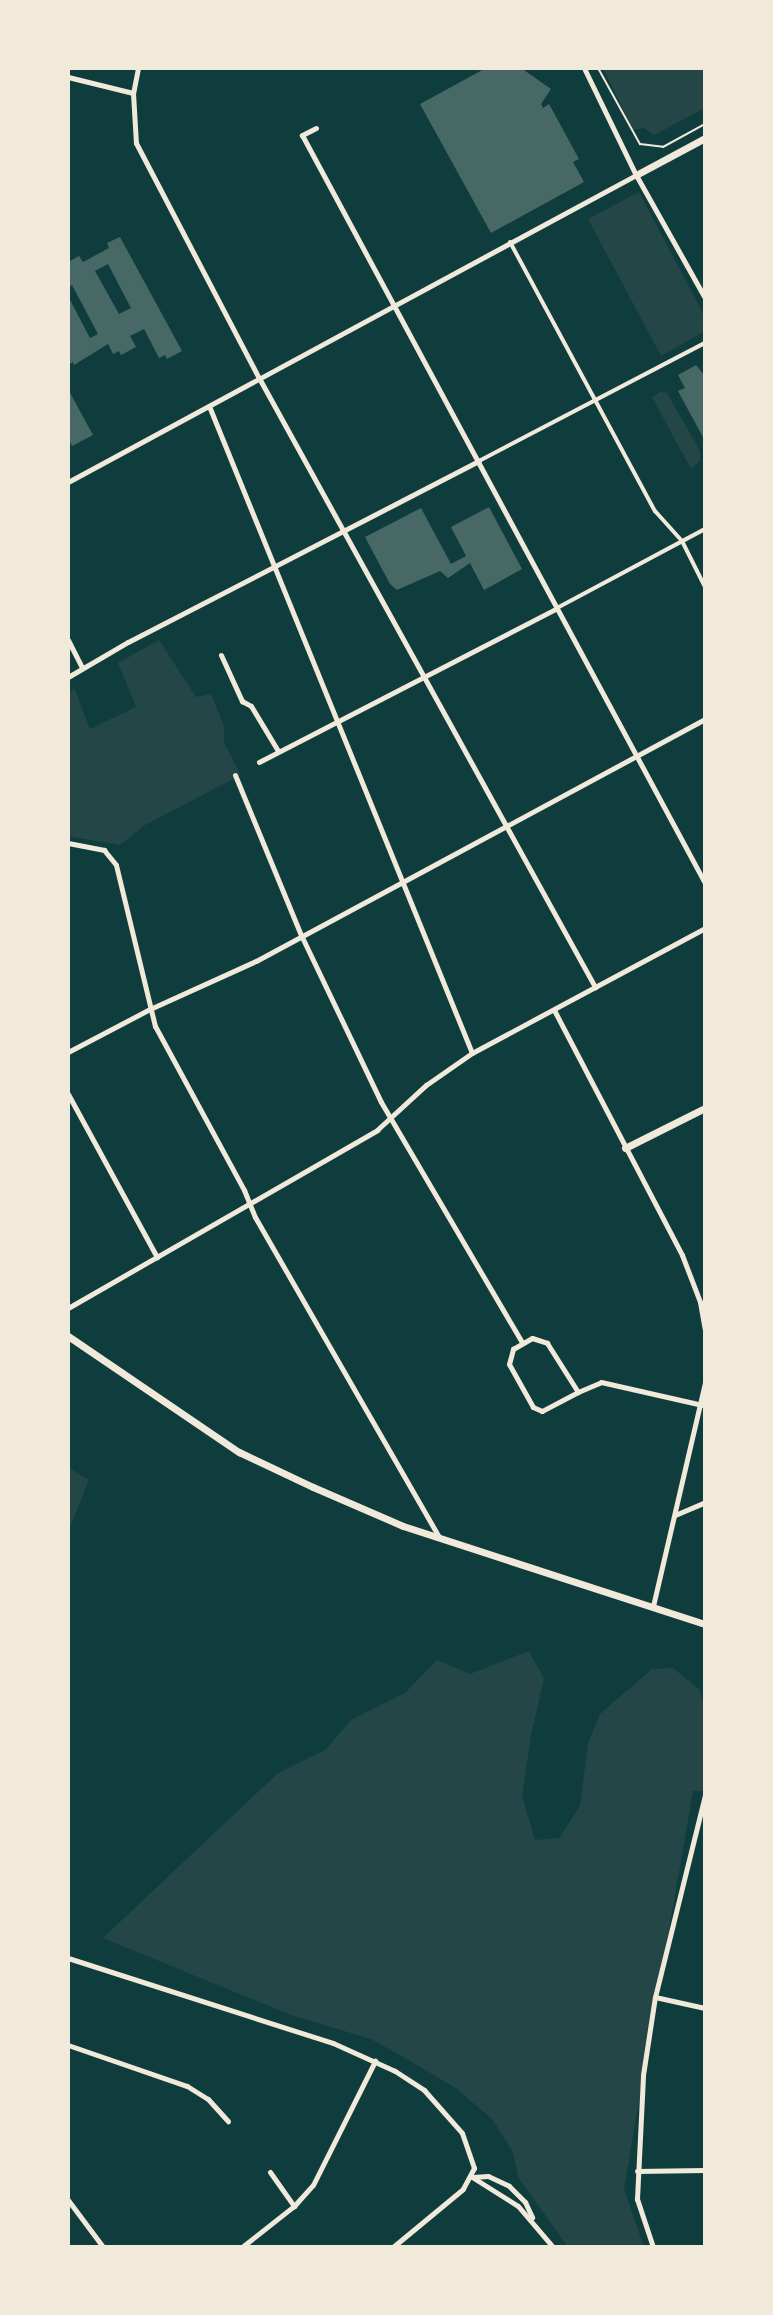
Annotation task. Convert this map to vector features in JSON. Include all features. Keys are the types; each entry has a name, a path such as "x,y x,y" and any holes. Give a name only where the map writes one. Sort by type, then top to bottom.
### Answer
{"street":[{"path":"138,68 133,93 136,143 259,378 595,987"},
{"path":"584,68 636,175 705,298"},
{"path":"68,77 133,93"},
{"path":"316,128 302,135 705,883"},
{"path":"68,482 705,138"},
{"path":"510,242 655,511 682,541 705,587"},
{"path":"68,677 343,529 705,343"},
{"path":"209,406 405,881 472,1053"},
{"path":"259,762 425,679 705,529"},
{"path":"68,640 82,668"},
{"path":"221,655 242,701 251,706 278,751"},
{"path":"68,1052 150,1009 256,961 705,719"},
{"path":"235,775 301,935 391,1119 522,1342"},
{"path":"68,843 104,850 116,865 155,1026 250,1203 439,1537"},
{"path":"68,1308 391,1119 426,1085 472,1053 705,928"},
{"path":"554,1010 687,1265 700,1302 705,1330"},
{"path":"68,1094 157,1257"},
{"path":"625,1148 705,1108"},
{"path":"68,1336 239,1452 387,1520 705,1624"},
{"path":"578,1392 547,1343 532,1338 513,1349 509,1364 516,1380 538,1411 601,1382 702,1405"},
{"path":"653,1606 705,1382"},
{"path":"674,1515 705,1502"},
{"path":"653,2247 637,2199 643,2075 655,1997 705,1795"},
{"path":"68,1958 333,2043 410,2080 453,2121 471,2150 472,2177 463,2189 393,2247"},
{"path":"655,1997 705,2008"},
{"path":"68,2045 187,2086 208,2099 228,2121"},
{"path":"242,2247 294,2206 313,2185 375,2061"},
{"path":"637,2171 705,2170"},
{"path":"270,2172 294,2206"},
{"path":"472,2177 488,2176 509,2186 525,2202 534,2221"},
{"path":"472,2177 518,2206 534,2221 553,2247"},
{"path":"68,2200 103,2247"}],"path":[{"path":"598,68 640,144 663,147 705,124"}],"shaded area":[{"path":"603,68 705,68 705,108 654,135 644,128 633,130"},
{"path":"639,192 705,317 705,331 661,356 588,219"},
{"path":"660,392 667,393 700,451 700,461 691,469 652,397"},
{"path":"159,640 196,697 211,694 224,726 224,743 241,775 145,825 120,845 68,836 68,696 74,688 90,729 136,707 118,663"},
{"path":"68,1467 89,1480 68,1532"},
{"path":"529,1651 544,1679 531,1735 522,1796 535,1840 559,1838 580,1806 588,1743 600,1714 652,1669 673,1668 699,1689 705,1705 705,1791 693,1791 624,2189 644,2247 568,2247 518,2177 513,2152 492,2119 457,2089 417,2065 371,2039 291,2015 103,1938 278,1773 325,1750 351,1720 405,1693 437,1660 470,1674"}],"building":[{"path":"486,68 521,68 551,89 541,104 543,108 549,104 579,159 573,162 584,182 491,233 420,104"},
{"path":"120,237 182,351 167,359 165,355 159,358 144,329 130,336 136,347 121,355 119,351 113,354 108,344 74,365 73,362 68,365 68,296 90,338 98,334 72,285 68,287 68,262 79,256 83,262 109,248 107,243","holes":["108,264 131,308 119,314 95,271"]},
{"path":"696,365 705,376 705,441 678,391 685,388 678,375"},
{"path":"68,389 93,435 72,446 68,438"},
{"path":"489,507 522,569 484,590 470,563 448,578 440,571 397,590 390,584 365,537 421,508 451,564 466,556 451,527"}]}
